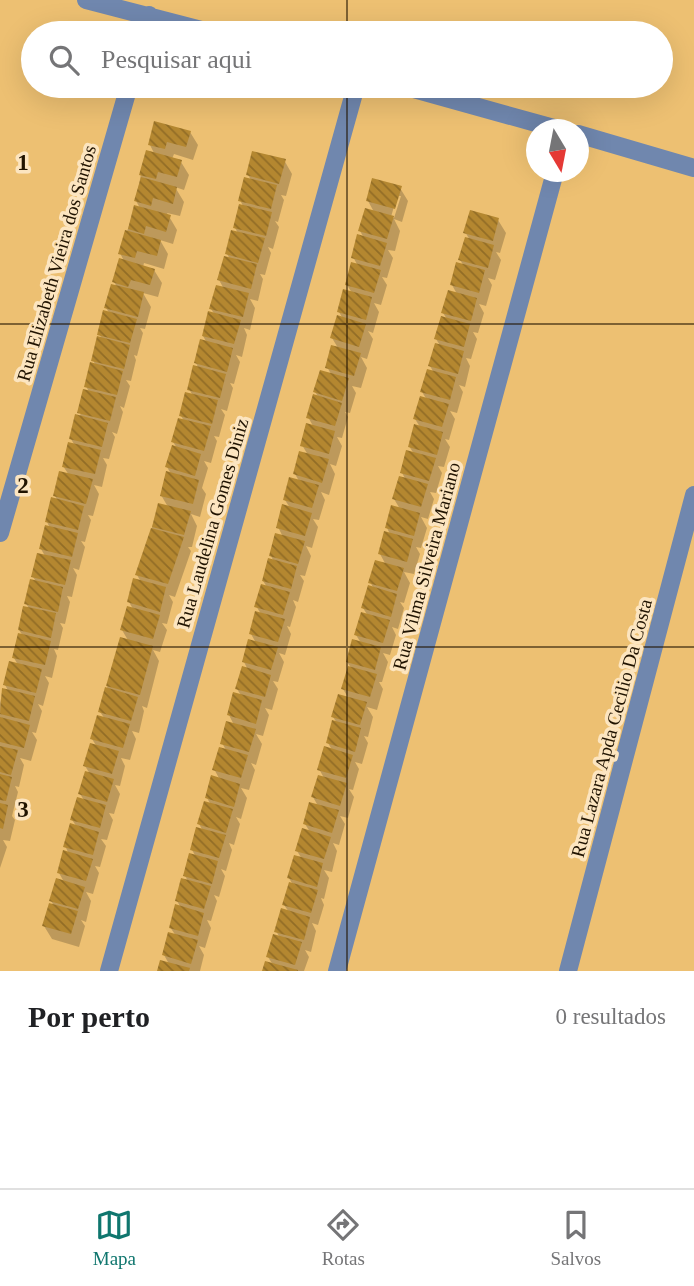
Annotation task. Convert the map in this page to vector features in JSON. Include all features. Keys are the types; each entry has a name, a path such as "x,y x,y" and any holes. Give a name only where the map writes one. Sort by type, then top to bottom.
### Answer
{"street":[{"path":"86,0 171,21"},
{"path":"147,21 149,15"},
{"name":"Rua Elizabeth Vieira dos Santos","path":"0,533 125,98"},
{"name":"Rua Laudelina Gomes Diniz","path":"109,971 353,98"},
{"path":"446,98 526,120"},
{"path":"589,137 694,168"},
{"name":"Rua Vilma Silveira Mariano","path":"337,971 552,182"},
{"name":"Rua Lazara Apda Cecilio Da Costa","path":"568,971 694,495"}],"building":[{"path":"154,121 191,131 186,147 167,142 165,149 148,145"},
{"path":"146,150 182,160 177,177 158,172 156,179 139,175"},
{"path":"252,151 286,159 279,184 246,175"},
{"path":"141,177 177,187 173,204 153,198 151,206 134,201"},
{"path":"244,177 277,185 271,209 238,201"},
{"path":"372,178 402,186 395,209 366,201"},
{"path":"239,204 272,212 266,236 233,228"},
{"path":"134,205 171,215 166,232 146,226 144,234 128,229"},
{"path":"365,208 394,216 387,239 358,231"},
{"path":"470,210 499,218 493,241 463,233"},
{"path":"125,230 161,240 157,256 137,251 135,258 118,254"},
{"path":"231,230 265,238 258,263 225,254"},
{"path":"357,234 387,243 380,266 351,258"},
{"path":"465,237 494,245 488,268 458,260"},
{"path":"224,256 257,264 251,289 217,280"},
{"path":"119,258 155,269 150,285 131,280 128,287 112,282"},
{"path":"351,262 381,270 374,293 345,285"},
{"path":"456,262 485,270 479,293 450,285"},
{"path":"111,284 144,292 138,317 104,308"},
{"path":"216,285 249,293 243,317 209,309"},
{"path":"343,289 372,297 366,320 337,312"},
{"path":"448,290 477,298 471,321 441,313"},
{"path":"103,310 137,319 130,343 97,335"},
{"path":"208,311 241,320 234,344 202,336"},
{"path":"337,315 366,324 359,347 330,338"},
{"path":"441,316 470,324 464,347 434,339"},
{"path":"97,336 130,345 124,369 91,361"},
{"path":"200,339 233,348 227,372 194,363"},
{"path":"435,343 464,351 458,374 428,366"},
{"path":"331,345 361,353 354,376 325,368"},
{"path":"90,362 123,371 117,395 84,387"},
{"path":"193,365 226,374 220,398 187,390"},
{"path":"427,369 456,377 450,400 420,392"},
{"path":"320,370 349,378 342,401 313,392"},
{"path":"83,389 116,397 110,421 77,413"},
{"path":"185,392 218,400 212,424 179,416"},
{"path":"313,394 342,403 335,426 306,418"},
{"path":"420,396 449,404 442,427 413,419"},
{"path":"75,414 108,423 102,447 69,439"},
{"path":"178,418 211,426 204,451 171,442"},
{"path":"306,423 335,431 329,454 300,446"},
{"path":"414,424 443,432 437,455 408,447"},
{"path":"68,442 101,450 95,474 62,467"},
{"path":"172,445 201,454 195,476 165,467"},
{"path":"406,450 436,458 429,481 400,473"},
{"path":"299,451 329,459 322,483 293,474"},
{"path":"59,471 93,479 86,504 53,496"},
{"path":"166,471 199,480 193,504 160,496"},
{"path":"399,476 428,484 421,507 392,499"},
{"path":"289,477 319,485 312,508 283,500"},
{"path":"51,497 84,506 78,530 45,522"},
{"path":"158,503 191,511 184,535 152,527"},
{"path":"282,504 312,513 305,536 276,528"},
{"path":"391,505 420,513 414,536 385,528"},
{"path":"45,525 78,533 72,557 39,549"},
{"path":"151,528 184,537 168,584 135,575"},
{"path":"384,531 413,539 407,562 378,554"},
{"path":"275,533 305,541 298,564 269,556"},
{"path":"37,553 71,560 65,585 31,577"},
{"path":"268,558 297,566 291,589 262,581"},
{"path":"375,560 404,568 397,591 368,583"},
{"path":"133,578 166,587 160,612 127,602"},
{"path":"30,579 63,587 58,612 24,604"},
{"path":"261,584 290,592 283,615 254,607"},
{"path":"368,585 397,594 391,617 361,608"},
{"path":"23,606 56,613 51,638 18,630"},
{"path":"127,606 160,615 153,639 120,630"},
{"path":"255,611 285,619 278,642 249,634"},
{"path":"361,612 390,620 383,643 354,635"},
{"path":"18,633 51,641 45,665 12,658"},
{"path":"120,637 153,646 140,695 106,686"},
{"path":"248,639 278,647 271,670 242,662"},
{"path":"352,639 381,647 375,670 346,662"},
{"path":"9,661 42,669 36,693 3,685"},
{"path":"242,666 271,675 265,697 235,689"},
{"path":"348,666 377,674 370,697 341,689"},
{"path":"105,687 138,697 131,721 98,712"},
{"path":"2,688 35,696 29,721 0,714"},
{"path":"233,692 262,700 256,724 227,715"},
{"path":"338,694 367,702 360,725 331,717"},
{"path":"97,715 130,724 123,748 90,739"},
{"path":"0,717 30,725 24,748 0,742"},
{"path":"332,720 361,728 355,752 326,743"},
{"path":"226,721 256,729 249,752 220,744"},
{"path":"90,743 119,751 112,774 83,766"},
{"path":"0,746 18,750 11,775 0,772"},
{"path":"324,746 353,755 346,778 317,770"},
{"path":"219,747 248,755 241,778 212,770"},
{"path":"85,771 114,779 107,802 78,794"},
{"path":"0,774 12,777 6,801 0,800"},
{"path":"211,775 240,784 234,807 205,798"},
{"path":"318,775 347,783 340,806 311,797"},
{"path":"77,797 106,805 100,828 70,820"},
{"path":"204,801 233,809 226,833 197,824"},
{"path":"309,802 339,810 332,833 303,824"},
{"path":"0,803 8,805 3,829 0,828"},
{"path":"70,823 99,832 93,855 63,847"},
{"path":"196,827 226,835 219,858 190,850"},
{"path":"302,828 331,837 324,859 295,851"},
{"path":"63,850 93,859 86,881 57,873"},
{"path":"189,853 218,861 212,884 183,876"},
{"path":"294,855 323,863 317,887 287,878"},
{"path":"56,878 85,887 78,909 49,901"},
{"path":"181,878 211,886 204,909 175,901"},
{"path":"289,882 318,890 311,913 282,905"},
{"path":"49,903 78,911 71,934 42,926"},
{"path":"175,904 204,913 198,936 169,928"},
{"path":"281,908 310,917 304,940 274,932"},
{"path":"168,932 198,940 191,964 162,955"},
{"path":"273,934 302,942 295,965 266,957"},
{"path":"160,960 190,968 189,971 157,971"},
{"path":"265,961 298,970 298,971 262,971"}]}
